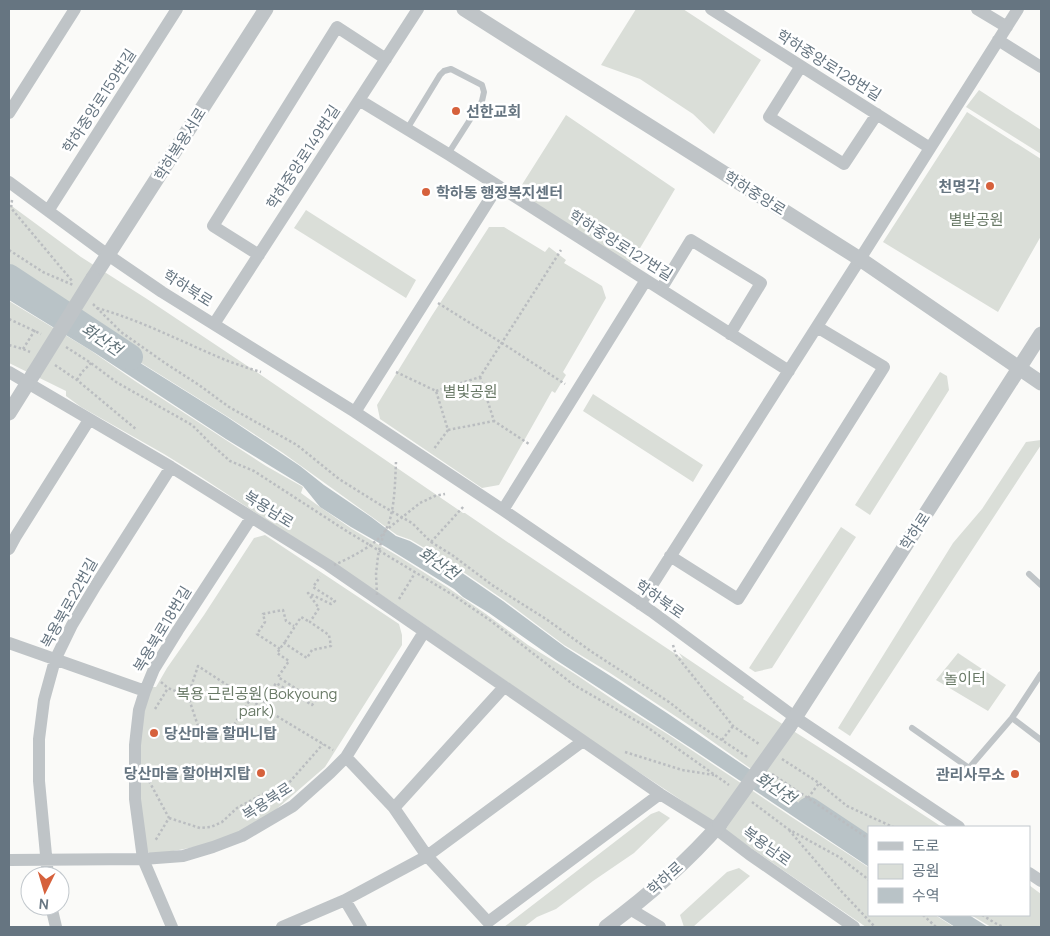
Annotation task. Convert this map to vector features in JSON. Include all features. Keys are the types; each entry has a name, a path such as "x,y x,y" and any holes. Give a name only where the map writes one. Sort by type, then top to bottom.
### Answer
{"street":[{"path":"9,114 76,9"},
{"name":"학하중앙로159번길","path":"48,211 177,9"},
{"name":"학하복용서로","path":"31,378 266,9"},
{"name":"학하중앙로149번길","path":"214,324 418,9"},
{"name":"학하중앙로","path":"464,9 860,259 1041,383"},
{"name":"학하중앙로128번길","path":"711,9 930,148"},
{"path":"977,9 1007,27"},
{"path":"640,604 1018,9"},
{"path":"259,255 213,226 337,27 386,59"},
{"path":"998,40 1041,67"},
{"path":"801,66 769,117 844,164 877,114"},
{"name":"학하중앙로127번길","path":"359,100 448,154 789,371"},
{"name":"학하북로","path":"9,182 162,292 355,412 640,604 793,723 958,826"},
{"path":"355,412 498,186"},
{"path":"660,289 691,240 761,283 730,334"},
{"path":"503,510 646,280"},
{"path":"670,556 738,598 884,368 817,326"},
{"name":"학하로","path":"606,927 630,909 718,826 793,723 1041,334"},
{"name":"복용남로","path":"9,372 31,378 89,420 171,467 331,565 424,632 660,794 718,826 749,854 854,927"},
{"path":"9,412 31,378"},
{"path":"9,549 89,420"},
{"name":"복용북로22번길","path":"46,860 39,781 39,739 44,700 55,660 96,585 171,467"},
{"name":"복용북로18번길","path":"172,927 143,859 136,799 135,745 139,710 154,669 252,518"},
{"name":"복용북로","path":"9,860 143,859 184,856 242,836 293,806 330,774 346,757 424,632"},
{"path":"9,644 145,691"},
{"path":"394,808 504,686"},
{"path":"282,927 345,900 427,856 583,741"},
{"path":"346,757 394,808 427,856 488,922 660,794"},
{"path":"46,860 47,866"},
{"path":"1030,874 1041,880"},
{"path":"345,900 361,927"},
{"path":"630,909 660,927"}],"lane":[{"path":"407,129 444,71 451,70 482,85 484,92 482,101 448,154"},
{"path":"1028,574 1041,585"},
{"path":"912,728 969,768 1012,718 1041,674"},
{"path":"1012,718 1041,740"}],"path":[{"path":"9,250 43,272 77,287 11,208 12,198"},
{"path":"392,370 436,391 480,377 561,250"},
{"path":"90,301 121,332 164,363 200,385 229,407 297,445 339,479 412,523 431,542 492,585 546,619 754,761"},
{"path":"436,302 565,384"},
{"path":"97,308 142,323 229,361 261,372"},
{"path":"9,319 43,335"},
{"path":"23,349 35,330"},
{"path":"61,344 116,382 192,425 230,461 254,471 453,595 491,621 574,685 647,727 730,786"},
{"path":"9,345 31,353"},
{"path":"77,380 91,363"},
{"path":"54,364 77,380 143,435"},
{"path":"480,377 494,421 529,444"},
{"path":"436,391 448,430"},
{"path":"429,455 448,430 494,421"},
{"path":"377,595 377,565 380,546 392,510 396,462"},
{"path":"310,622 319,608 308,593 331,604 335,601 313,587 331,565 374,543 385,531 420,503 435,496 445,494"},
{"path":"431,542 464,506"},
{"path":"394,606 415,573"},
{"path":"280,649 257,634 265,622 263,614 283,610 286,621 294,626"},
{"path":"261,707 276,683 312,705 316,701 278,677 289,661 277,653 301,617 329,634 331,646 312,650 307,658 284,643"},
{"path":"250,700 225,738 202,738 188,696 198,666 332,750"},
{"path":"152,714 168,688 188,696"},
{"path":"722,740 733,726"},
{"path":"149,781 169,818 200,828 211,827 222,822 237,808 263,794 287,785 323,744"},
{"path":"618,750 682,770 716,776"},
{"path":"769,772 868,838"},
{"path":"808,799 819,784"},
{"path":"752,802 788,828 839,857 868,879"},
{"path":"154,842 169,818"},
{"path":"788,828 842,892 875,927"},
{"path":"924,916 936,927"},
{"path":"983,916 1003,927"}],"green space":[{"path":"636,9 683,9 761,60 714,134 693,114 640,79 601,65"},
{"path":"979,90 1041,130 1041,154 966,107"},
{"name":"별밭공원","path":"967,112 1041,159 1041,236 998,312 883,242"},
{"path":"566,115 675,189 633,260 626,267 518,191"},
{"path":"9,204 81,257 261,375 463,513 683,659 679,653 744,697 743,699 940,826 868,826 868,847 799,803 695,729 564,645 453,565 411,540 397,535 283,453 45,303 9,277"},
{"path":"306,210 416,280 406,298 294,228"},
{"name":"별빛공원","path":"489,227 504,227 545,252 549,247 566,260 564,263 602,286 606,298 563,372 566,375 555,393 552,391 499,485 482,488 380,419 377,405"},
{"path":"9,301 90,350 266,466 303,487 301,493 352,529 447,587 528,645 669,735 865,865 868,867 868,916 937,916 954,927 866,927 392,602 201,477 81,407 66,396 66,391 9,363"},
{"path":"940,372 947,376 949,390 870,515 855,505"},
{"path":"593,394 703,465 693,482 583,411"},
{"path":"1041,440 1041,445 850,736 838,728 953,543 982,509 1026,442"},
{"path":"841,527 856,537 772,668 755,672 749,668"},
{"name":"복용 근린공원(Bokyoung park)","path":"265,535 399,624 402,645 325,767 272,813 238,833 200,846 152,855 143,848 138,791 142,712 151,687 156,687 254,538"},
{"name":"놀이터","path":"958,653 1006,685 988,711 936,680"},
{"path":"659,811 670,818 634,853 556,909 537,917 524,927 504,927 651,814"},
{"path":"739,868 750,876 693,927 684,927 680,915 727,872"},
{"path":"1030,886 1041,894 1041,927 991,927 973,916 1030,916"}],"water":[{"path":"9,278 47,305 227,417 300,466 396,536 410,541 452,566 565,647 670,715 868,849 868,866 556,660 454,589 320,507 303,486 9,300"},
{"path":"938,916 971,916 988,927 955,927"}],"waterway":[{"name":"화산천","path":"9,277 130,357"},
{"name":"화산천","path":"809,810 868,849"}],"place":[{"name":"선한교회","path":"456,111"},
{"name":"천명각","path":"990,186"},
{"name":"학하동 행정복지센터","path":"426,192"},
{"name":"당산마을 할머니탑","path":"154,733"},
{"name":"당산마을 할아버지탑","path":"261,773"},
{"name":"관리사무소","path":"1015,774"}]}
